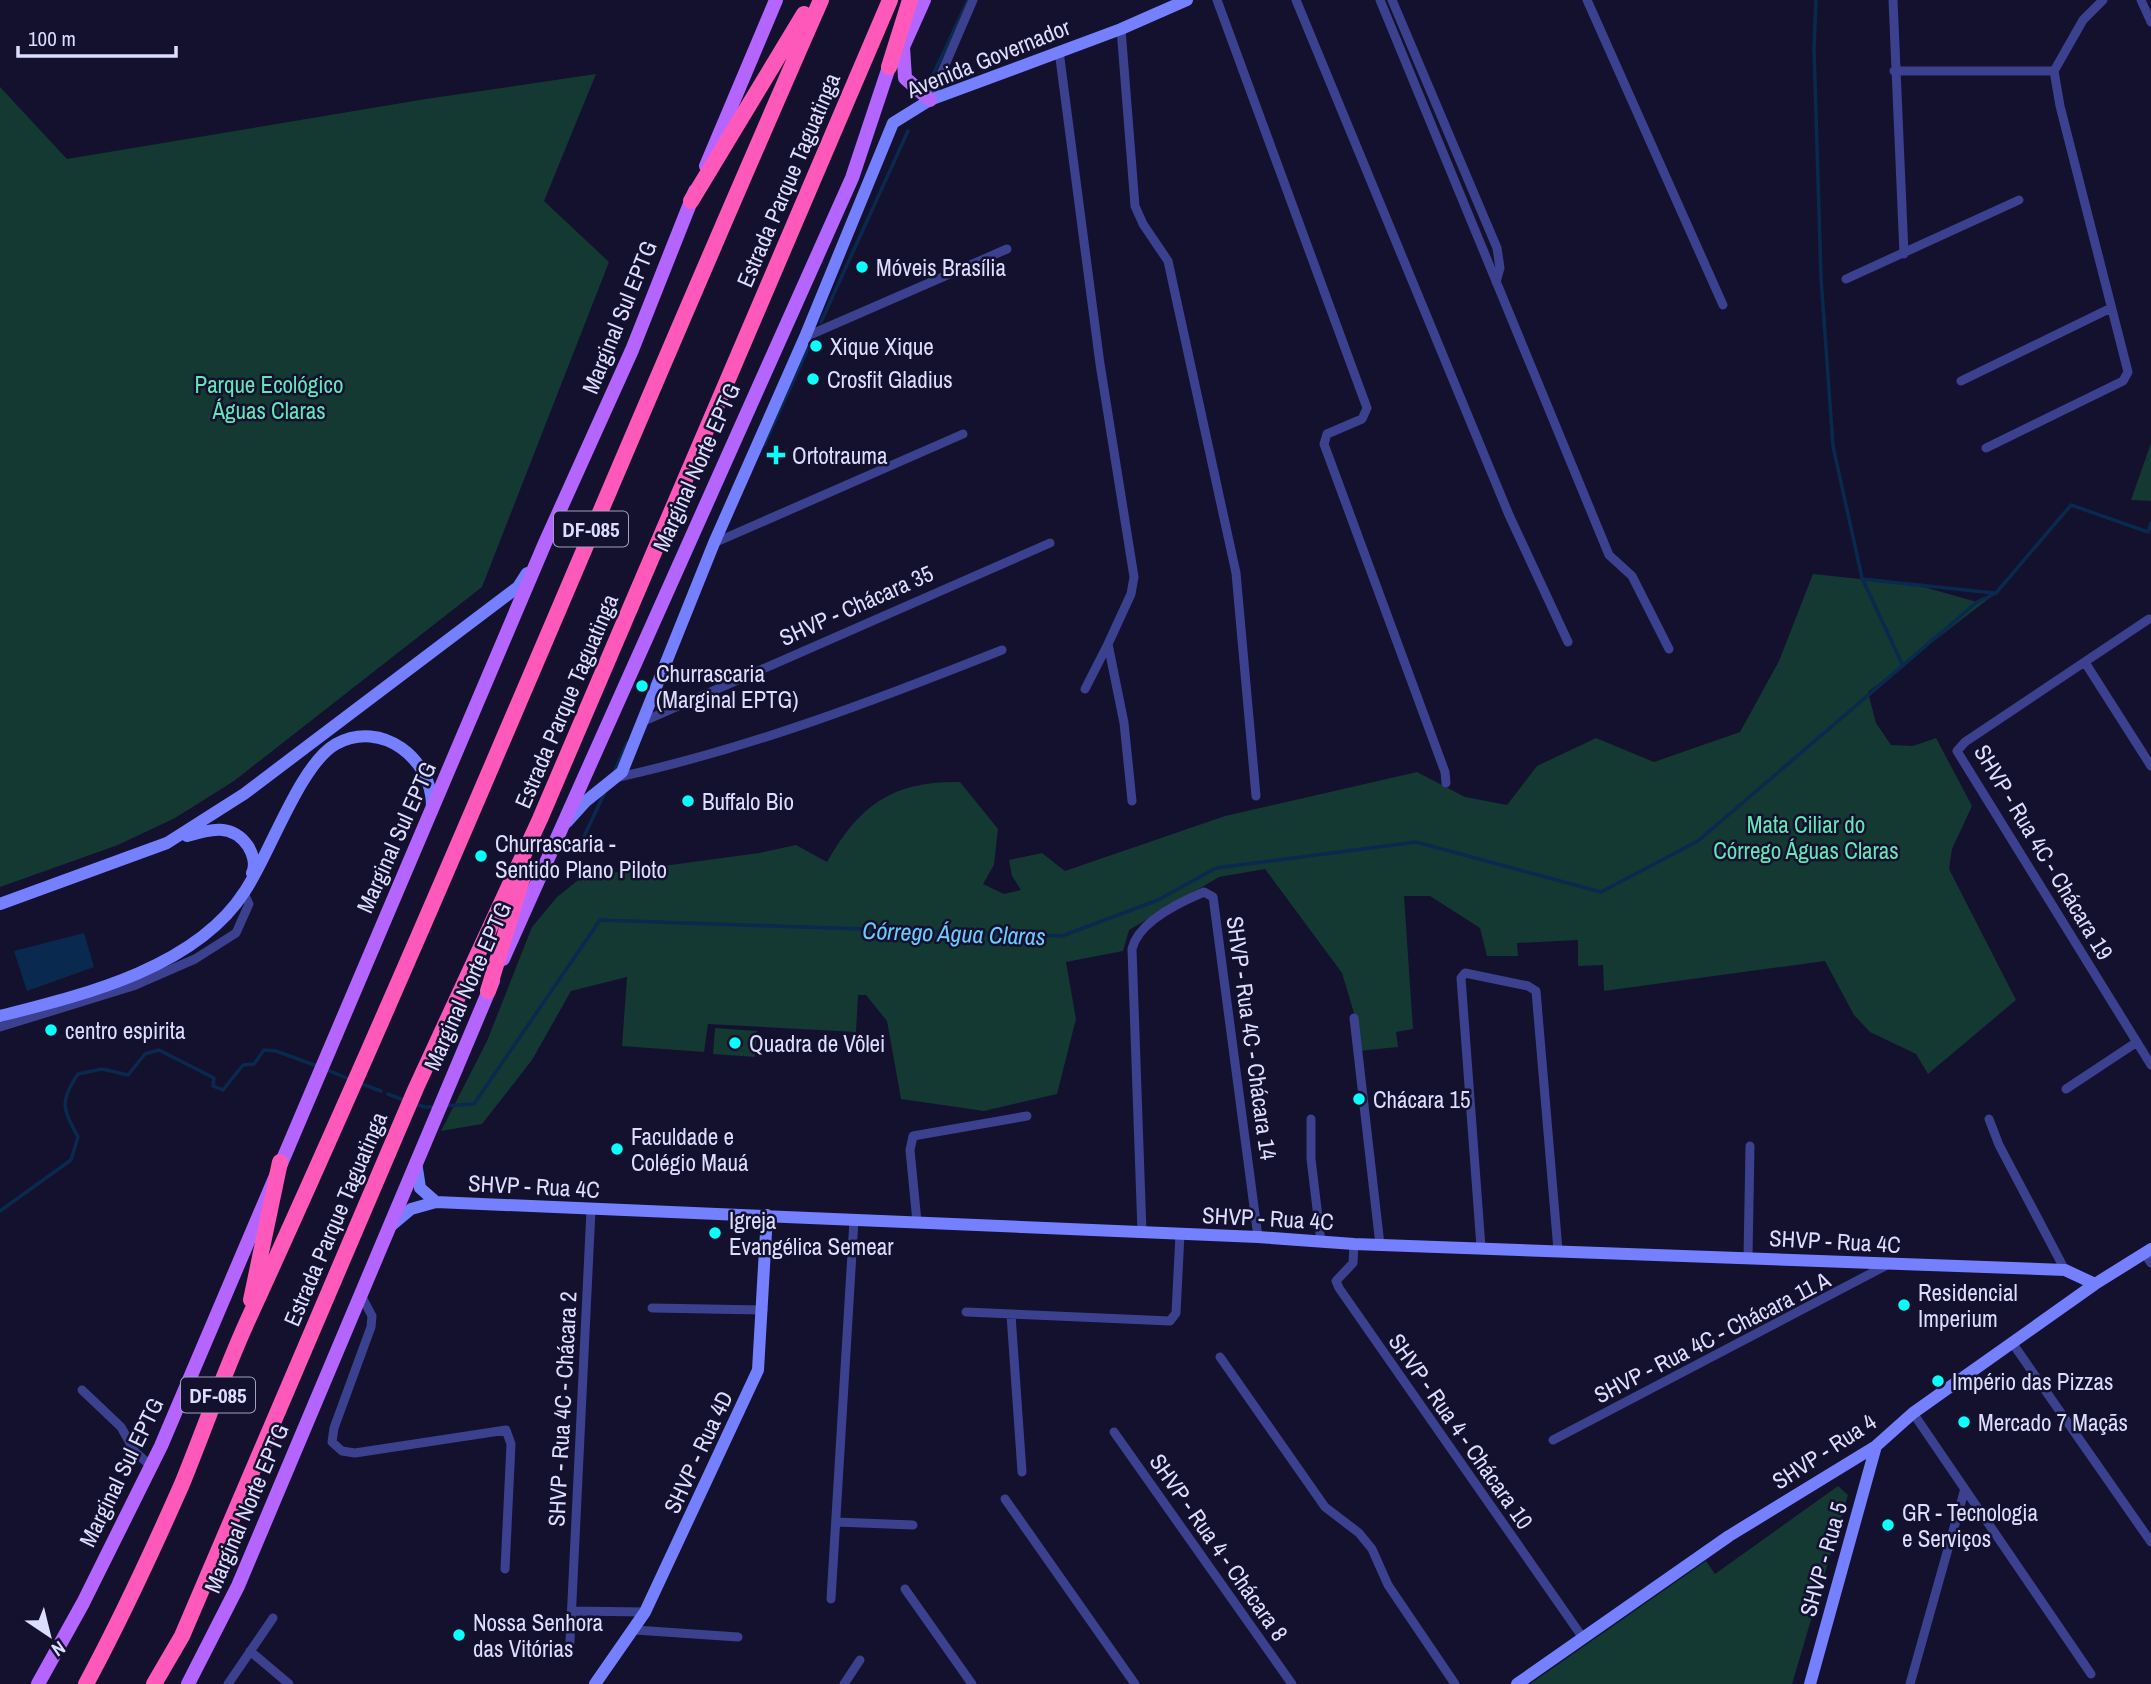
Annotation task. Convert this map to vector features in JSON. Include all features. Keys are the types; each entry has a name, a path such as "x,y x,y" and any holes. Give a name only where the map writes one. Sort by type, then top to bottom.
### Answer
{"highway":[{"path":"691,201 812,0"},
{"name":"Estrada Parque Taguatinga","path":"86,1684 130,1601 182,1483 245,1326 366,1061 680,321 821,0"},
{"name":"Estrada Parque Taguatinga","path":"155,1684 182,1636 416,1088 540,819 890,0"},
{"path":"889,67 910,0"},
{"path":"488,990 540,819"},
{"path":"245,1326 280,1162"}],"main road":[{"name":"Marginal Sul EPTG","path":"38,1684 83,1603 151,1466 432,807 462,743 545,543 632,350 691,201 776,0"},
{"name":"Marginal Norte EPTG","path":"188,1684 238,1586 362,1297 488,990 852,178 889,67 903,47 924,0"},
{"path":"903,47 905,78 930,100"}],"street":[{"path":"930,100 973,0"},
{"path":"1217,0 1367,408 1362,419 1327,433 1324,444 1445,772 1446,783"},
{"path":"1296,0 1509,515 1568,642"},
{"path":"1380,0 1609,555 1632,576 1669,649"},
{"path":"1392,0 1497,248 1500,268 1496,282"},
{"path":"1587,0 1723,305"},
{"path":"1893,0 1904,254"},
{"path":"1986,448 2126,379 2128,369 2060,106 2054,71 2084,20 2103,0"},
{"path":"2141,0 2151,22"},
{"name":"Avenida Governador","path":"805,337 893,122 930,100 1121,29 1182,1"},
{"path":"1121,29 1135,206 1143,224 1162,248 1168,261 1236,573 1256,796"},
{"path":"1059,51 1100,364 1133,577 1131,594 1085,689"},
{"path":"1894,71 2054,71"},
{"path":"1846,278 2019,200"},
{"path":"620,777 713,543 805,337 1007,249"},
{"path":"1961,381 2111,308"},
{"path":"713,543 963,434"},
{"path":"167,843 244,794 518,587 545,543"},
{"name":"SHVP - Chácara 35","path":"640,723 1051,543"},
{"name":"SHVP - Rua 4C - Chácara 19","path":"2149,619 2086,664 1965,742 1957,751 2151,1065"},
{"path":"1108,644 1124,723 1132,801"},
{"path":"563,827 586,801 620,777 730,749 840,713 1002,650"},
{"path":"2086,664 2151,766"},
{"path":"0,1016 45,1004 148,969 190,945 244,893 309,772 324,752 346,739 375,737 408,751 428,781 432,807"},
{"path":"0,904 210,829 228,830 242,837 251,851 254,868 244,893 249,904 236,933 195,960 133,986 0,1027"},
{"name":"SHVP - Rua 4C - Chácara 14","path":"1142,1232 1132,949 1141,930 1189,898 1204,892 1213,897 1258,1237"},
{"path":"1481,1247 1461,980 1465,973 1528,986 1536,991 1558,1250"},
{"path":"1354,1018 1380,1245"},
{"path":"2066,1089 2137,1042"},
{"path":"917,1222 910,1150 913,1136 1027,1116"},
{"path":"1311,1119 1311,1160 1321,1242"},
{"path":"1989,1119 1999,1145 2066,1270"},
{"path":"1748,1257 1750,1146"},
{"name":"SHVP - Rua 4C","path":"416,1163 420,1188 436,1202"},
{"name":"SHVP - Rua 4C","path":"391,1226 411,1209 436,1202 1258,1237 1354,1244 2066,1270 2095,1284"},
{"name":"SHVP - Rua 4C - Chácara 2","path":"570,1642 591,1210"},
{"name":"SHVP - Rua 4D","path":"595,1684 645,1612 754,1382 760,1358 767,1215"},
{"path":"831,1599 854,1220"},
{"path":"966,1312 1170,1321 1176,1313 1180,1234"},
{"name":"SHVP - Rua 4 - Chácara 10","path":"1354,1244 1353,1263 1336,1280 1339,1288 1583,1638"},
{"name":"SHVP - Rua 4","path":"1517,1684 1729,1536 1876,1446 1913,1413 2095,1284 2149,1255"},
{"name":"SHVP - Rua 4C - Chácara 11 A","path":"1553,1440 1887,1265"},
{"path":"362,1297 370,1310 371,1327 334,1428 332,1442 342,1451 355,1453 506,1430 511,1444 505,1569"},
{"path":"652,1308 763,1310"},
{"path":"1011,1315 1022,1472"},
{"path":"2013,1344 2151,1542"},
{"path":"1220,1357 1325,1507 1360,1533 1373,1549 1388,1585 1455,1684"},
{"path":"82,1390 121,1427 135,1452 151,1466"},
{"path":"1913,1413 1964,1492 2091,1674"},
{"name":"SHVP - Rua 4 - Chácara 8","path":"1114,1432 1292,1684"},
{"name":"SHVP - Rua 5","path":"1810,1684 1876,1446"},
{"path":"1910,1684 1964,1492"},
{"path":"1004,1499 1135,1684"},
{"path":"836,1521 913,1525"},
{"path":"905,1589 972,1684"},
{"path":"572,1611 645,1612"},
{"path":"228,1684 273,1618"},
{"path":"635,1630 738,1637"},
{"path":"250,1651 289,1684"},
{"path":"844,1684 860,1660"}],"green space":[{"name":"Parque Ecológico Águas Claras","path":"596,74 544,201 609,262 482,587 234,781 175,818 118,845 0,887 0,87 67,159 426,99"},
{"path":"2151,443 2151,501 2131,500"},
{"name":"Mata Ciliar do Córrego Águas Claras","path":"1813,574 1917,585 1977,602 1996,593 1868,692 1876,723 1891,745 1913,746 1936,738 1972,806 1952,849 1949,869 2016,1000 1928,1074 1916,1054 1870,1032 1854,1015 1825,961 1604,991 1603,965 1578,966 1578,940 1517,943 1518,956 1487,956 1480,928 1430,896 1404,896 1413,1029 1396,1032 1398,1047 1358,1051 1356,1020 1342,973 1265,869 1219,877 1129,930 1123,951 1066,962 1076,1019 1057,1094 984,1111 901,1099 887,1021 866,995 858,995 856,1032 708,1024 704,1052 622,1046 627,977 571,991 532,1060 482,1124 441,1131 487,1041 532,927 557,897 582,877 759,853 796,845 827,862 852,825 881,800 916,786 936,783 960,782 998,829 994,865 983,884 1004,894 1021,890 1012,876 1009,860 1042,853 1065,871 1225,816 1417,772 1465,797 1507,805 1537,766 1596,738 1654,762 1740,732 1779,661"},
{"name":"Quadra de Vôlei","path":"715,1028 757,1031 755,1057 713,1054"},
{"path":"1838,1486 1848,1495 1792,1684 1530,1684 1706,1561 1715,1574"}],"water":[{"path":"84,933 94,967 27,991 14,951"}],"waterway":[{"path":"932,77 968,0"},
{"path":"1816,0 1814,48 1821,278 1833,446 1862,578 1903,666"},
{"path":"821,322 908,131"},
{"path":"764,445 811,342"},
{"name":"Córrego Água Claras","path":"444,1106 474,1104 600,920 1062,936 1158,900 1216,868 1416,842 1601,892 1698,841 1977,602 1996,593 2071,505 2148,532 2151,523"},
{"path":"1862,579 1994,593"},
{"path":"615,770 627,743"},
{"path":"579,847 605,792"},
{"path":"0,1211 71,1160 78,1137 65,1106 68,1092 78,1074 102,1069 128,1075 145,1054 159,1050 214,1078 213,1086 223,1090 243,1065 254,1064 264,1050 276,1051 320,1067"},
{"name":"Córrego Água Claras","path":"327,1070 349,1079"},
{"name":"Córrego Água Claras","path":"359,1083 381,1091"},
{"name":"Córrego Água Claras","path":"388,1094 406,1101"},
{"name":"Córrego Água Claras","path":"413,1103 436,1107"}],"place":[{"name":"Móveis Brasília","path":"862,267"},
{"name":"Xique Xique","path":"816,346"},
{"name":"Crosfit Gladius","path":"813,379"},
{"name":"Ortotrauma","path":"776,455"},
{"name":"Churrascaria (Marginal EPTG)","path":"642,686"},
{"name":"Buffalo Bio","path":"688,801"},
{"name":"Churrascaria - Sentido Plano Piloto","path":"481,856"},
{"name":"centro espirita","path":"51,1030"},
{"name":"Quadra de Vôlei","path":"735,1043"},
{"name":"Chácara 15","path":"1359,1099"},
{"name":"Faculdade e Colégio Mauá","path":"617,1149"},
{"name":"Igreja Evangélica Semear","path":"715,1233"},
{"name":"Residencial Imperium","path":"1904,1305"},
{"name":"Império das Pizzas","path":"1938,1381"},
{"name":"Mercado 7 Maçãs","path":"1964,1422"},
{"name":"GR - Tecnologia e Serviços","path":"1888,1525"},
{"name":"Nossa Senhora das Vitórias","path":"459,1635"}]}
